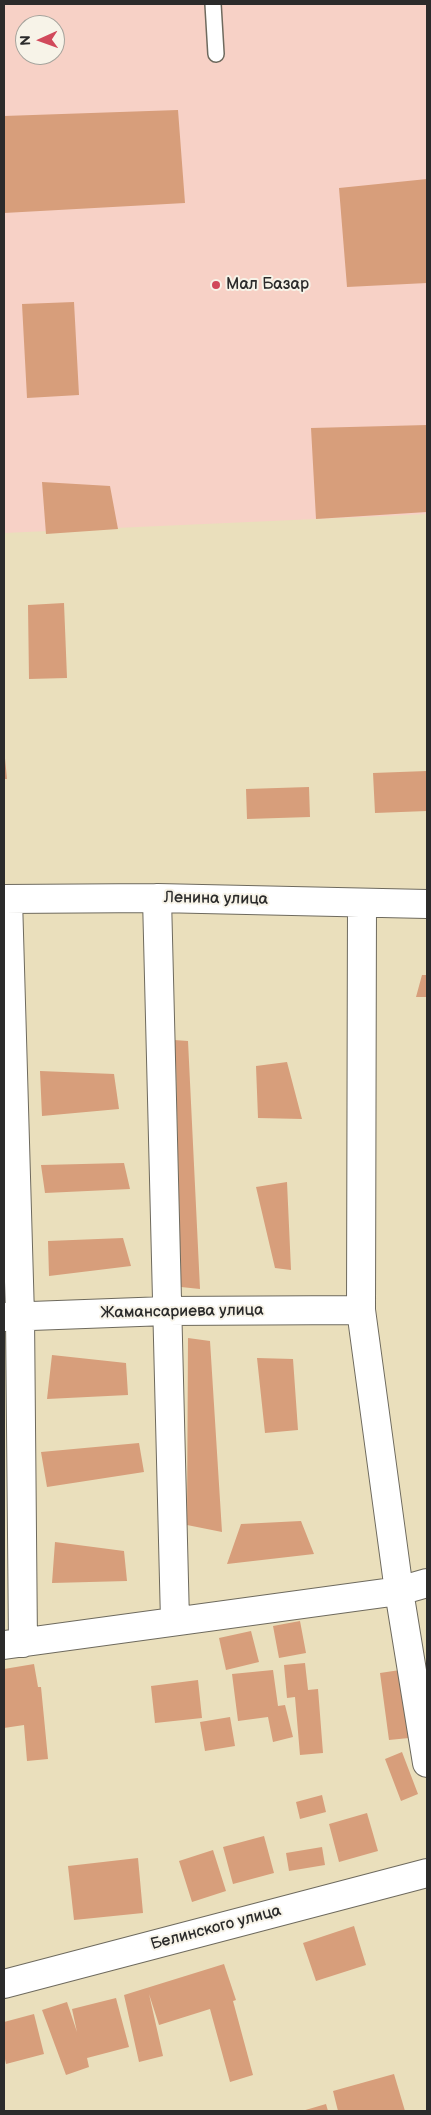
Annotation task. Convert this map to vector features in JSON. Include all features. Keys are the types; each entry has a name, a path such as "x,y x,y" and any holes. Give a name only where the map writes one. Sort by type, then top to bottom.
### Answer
{"street":[{"name":"Ленина улица","path":"6,899 157,898 427,904"},
{"path":"157,898 175,1621"},
{"path":"6,899 12,1316 14,1644 399,1591 427,1583"},
{"path":"362,903 361,1310 399,1591 427,1763"},
{"name":"Жамансариева улица","path":"12,1316 166,1311 361,1310"},
{"name":"Белинского улица","path":"4,1984 427,1873"}],"lane":[{"path":"213,4 216,54"}],"shaded area":[{"name":"Мал Базар","path":"4,4 427,4 427,514 4,533"}],"building":[{"path":"178,110 185,203 4,213 4,116"},
{"path":"427,179 427,283 347,287 339,188"},
{"path":"74,302 79,395 27,398 22,304"},
{"path":"427,425 427,512 316,519 311,428"},
{"path":"42,482 110,486 118,529 46,534"},
{"path":"64,603 67,678 29,679 28,605"},
{"path":"4,748 7,779 4,779"},
{"path":"427,771 427,811 375,813 373,773"},
{"path":"309,787 310,817 247,819 246,789"},
{"path":"422,975 427,975 427,997 416,997"},
{"path":"160,1039 188,1041 200,1289 181,1287 176,1064"},
{"path":"287,1062 302,1119 258,1118 256,1066"},
{"path":"40,1071 114,1074 119,1109 42,1116"},
{"path":"124,1163 130,1189 45,1193 41,1165"},
{"path":"287,1182 291,1270 275,1268 256,1187"},
{"path":"123,1238 131,1266 49,1276 48,1241"},
{"path":"188,1338 210,1341 222,1532 187,1525"},
{"path":"52,1355 126,1363 128,1395 47,1399"},
{"path":"257,1358 293,1359 298,1430 265,1433"},
{"path":"139,1443 144,1472 47,1487 41,1452"},
{"path":"301,1521 314,1554 227,1564 241,1524"},
{"path":"55,1542 124,1551 127,1581 52,1583"},
{"path":"300,1621 306,1653 279,1658 273,1626"},
{"path":"251,1631 259,1662 226,1670 219,1638"},
{"path":"305,1663 308,1690 318,1689 323,1753 300,1755 295,1697 287,1698 284,1665"},
{"path":"34,1664 38,1687 41,1687 48,1759 27,1761 24,1725 4,1728 4,1669"},
{"path":"273,1670 278,1706 285,1705 293,1737 273,1742 268,1717 238,1721 232,1674"},
{"path":"400,1670 409,1738 389,1740 380,1673"},
{"path":"198,1680 202,1718 155,1723 151,1686"},
{"path":"230,1717 235,1746 205,1751 200,1722"},
{"path":"402,1752 418,1794 401,1801 385,1759"},
{"path":"322,1795 326,1812 300,1819 296,1802"},
{"path":"367,1813 378,1851 339,1862 329,1824"},
{"path":"264,1836 274,1873 233,1884 223,1847"},
{"path":"322,1847 325,1865 289,1871 286,1853"},
{"path":"213,1850 226,1891 192,1902 179,1861"},
{"path":"138,1858 143,1913 74,1920 68,1866"},
{"path":"354,1926 366,1965 316,1981 303,1943"},
{"path":"224,1964 236,2000 233,2001 253,2075 230,2082 210,2009 159,2025 149,1994 163,2056 139,2062 124,1995"},
{"path":"116,1998 129,2047 87,2058 89,2067 66,2075 42,2010 67,2002 77,2032 72,2009"},
{"path":"34,2014 44,2054 6,2064 4,2054 4,2022"},
{"path":"394,2074 405,2111 338,2111 333,2091"},
{"path":"326,2104 328,2111 302,2111"}],"place":[{"name":"Мал Базар","path":"216,285"}]}
